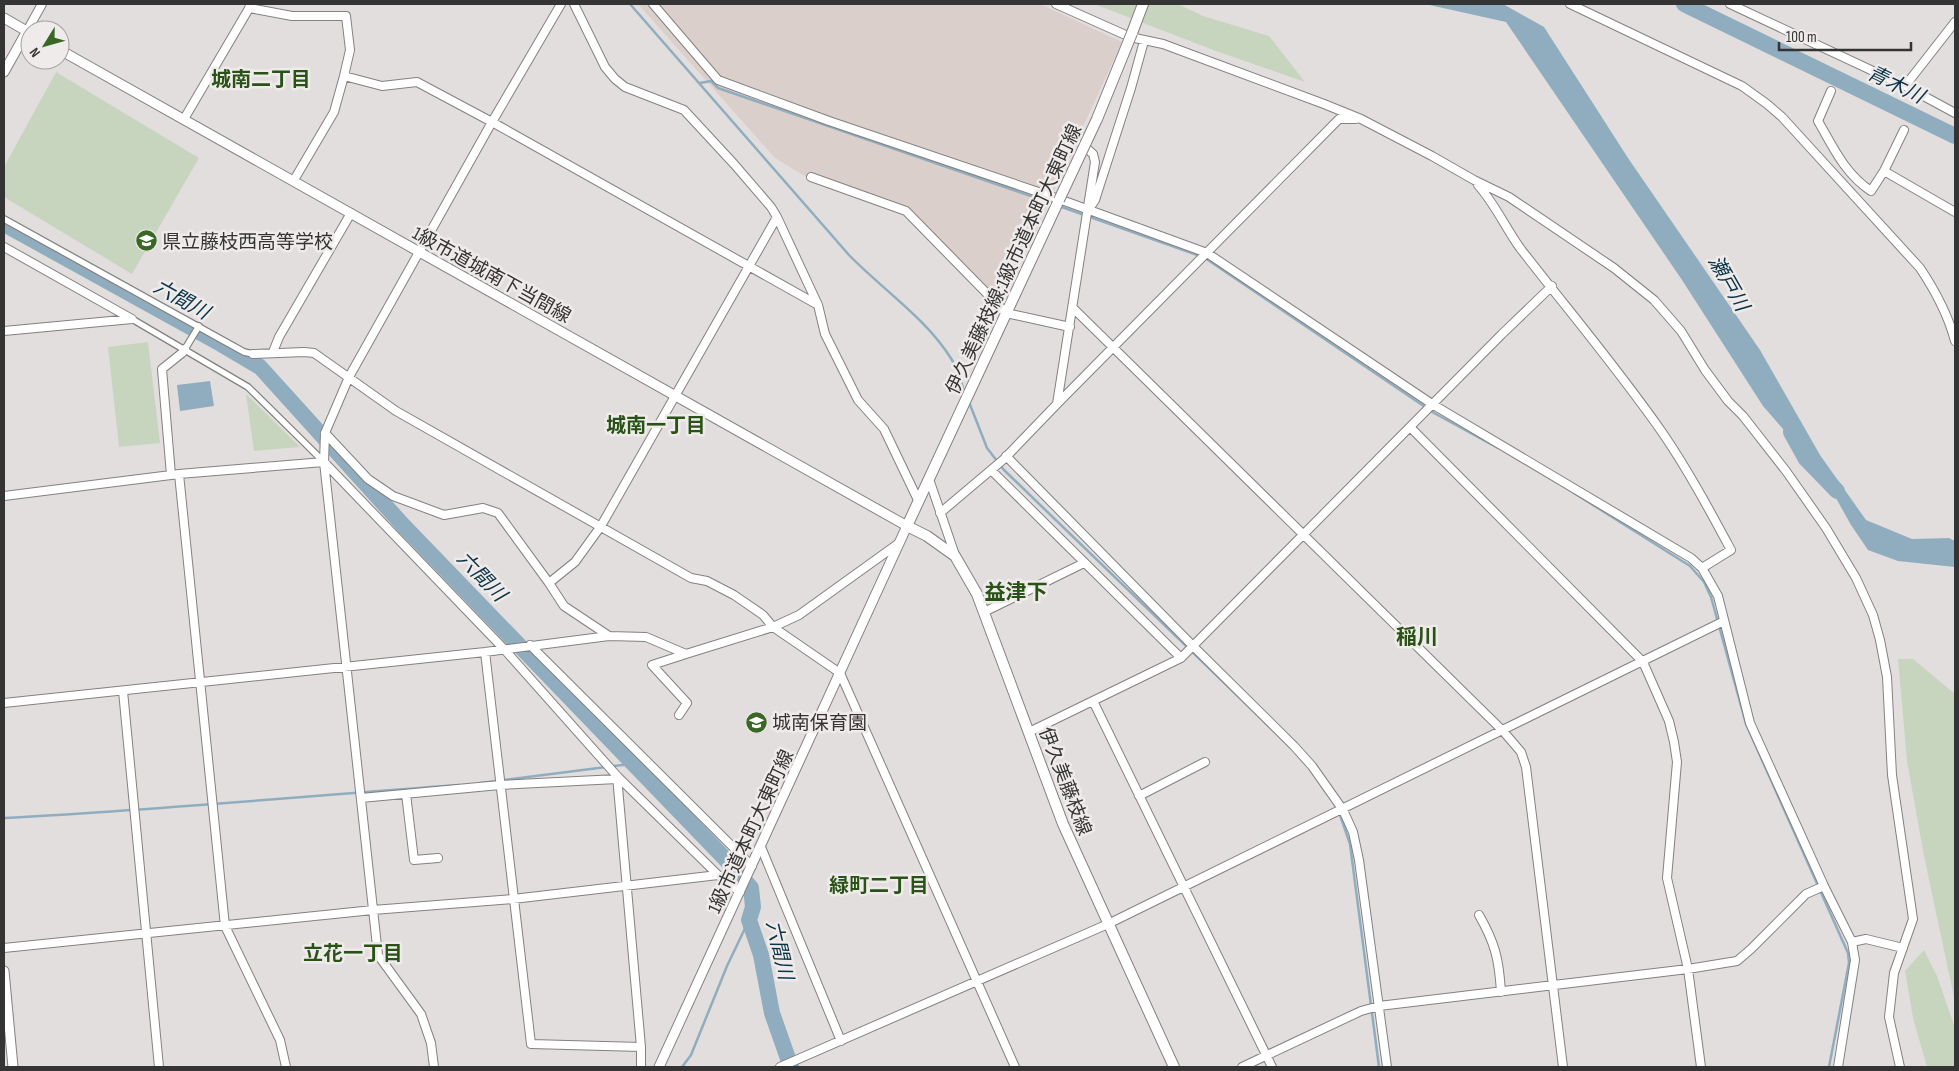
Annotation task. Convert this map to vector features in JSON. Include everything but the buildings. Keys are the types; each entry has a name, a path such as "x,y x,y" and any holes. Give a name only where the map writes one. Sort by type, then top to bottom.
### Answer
{"main road":[{"name":"伊久美藤枝線;1級市道本町大東町線","path":"907,526 1097,119 1143,4"},
{"name":"伊久美藤枝線","path":"907,526 928,536 955,556 978,594 1063,824 1174,1067"}],"street":[{"path":"34,20 42,4"},
{"path":"434,1067 431,1043 421,1014 378,954 324,462 325,433 350,377 492,122 561,4"},
{"path":"574,4 605,67 615,79 626,87 684,110 771,207 818,305 825,334 858,400 884,429 918,500"},
{"path":"653,4 718,80 830,121 1059,199 1207,254 1432,404 1691,558 1702,568 1718,596 1750,722 1824,886 1852,942 1855,960 1838,1067"},
{"path":"1056,4 1130,37 1163,44 1361,119 1508,197 1614,268 1665,310 1682,330 1705,370 1786,471 1826,528 1856,578 1873,615 1880,640 1886,677 1892,775 1913,919 1894,973 1889,1017 1900,1067"},
{"path":"1570,4 1742,86 1782,117 1920,268 1938,295 1950,320 1955,341"},
{"path":"1730,4 1905,86 1955,113"},
{"path":"184,119 251,6 292,16 346,16 350,50 334,112 294,180"},
{"path":"4,18 20,27"},
{"path":"1905,86 1952,31 1955,22"},
{"path":"1088,211 1095,200 1131,88 1144,40"},
{"path":"4,72 20,45"},
{"name":"1級市道城南下当間線","path":"70,56 907,526"},
{"path":"344,76 382,86 417,82 818,305"},
{"path":"1831,91 1818,121 1842,162 1858,182 1871,191 1884,171 1904,130"},
{"path":"940,513 1005,457 1339,119 1361,119"},
{"path":"1057,404 1095,162 1093,154 1084,146"},
{"path":"1884,171 1955,212"},
{"path":"811,177 906,211 1006,313 1070,327"},
{"path":"1474,180 1486,194 1519,246 1552,286 1664,435 1696,485 1731,550 1702,568"},
{"path":"273,352 351,213"},
{"path":"549,583 575,562 601,526 777,217"},
{"path":"4,219 244,352 253,354 273,352 314,353 396,411 691,578 706,582 734,595 763,615 773,627 840,673 1016,1067"},
{"path":"4,247 185,349 248,387 324,462 504,649 617,777 718,875 740,892"},
{"path":"1029,732 1181,658 1432,404 1552,286"},
{"path":"1073,308 1503,731 1521,752 1526,767 1563,1067"},
{"path":"4,330 132,319"},
{"path":"199,326 182,353 162,369 199,682 225,926 280,1040 286,1067"},
{"path":"1410,427 1643,662 1668,721 1677,762 1667,878 1688,969 1701,1067"},
{"path":"325,433 368,479 393,496 444,515 483,508 498,513 564,606 610,636"},
{"path":"1005,457 1294,746 1329,788 1343,810 1353,832 1359,860 1387,1067"},
{"path":"4,496 175,474 324,462"},
{"path":"991,470 1181,658"},
{"path":"929,479 955,556"},
{"name":"1級市道本町大東町線","path":"659,1067 907,526"},
{"path":"679,715 687,703 652,666 773,627 799,616 899,543"},
{"path":"984,612 1084,563"},
{"path":"781,1067 1108,924 1724,621"},
{"path":"4,703 485,652 610,636 646,637 686,654"},
{"path":"530,645 752,866"},
{"path":"485,652 531,1044 641,1048"},
{"path":"122,691 159,1067"},
{"path":"1093,701 1272,1067"},
{"path":"1140,796 1205,762"},
{"path":"361,798 500,785 617,777"},
{"path":"617,777 641,1048 641,1067"},
{"path":"406,794 414,860 438,858"},
{"path":"761,847 842,1041"},
{"path":"4,948 373,910 513,899 718,875"},
{"path":"1242,1067 1361,1011 1379,1006 1688,969 1737,961 1751,950 1806,894 1824,886"},
{"path":"1479,915 1494,944 1500,972 1501,992"},
{"path":"1852,942 1866,939 1903,948"},
{"path":"4,971 6,1020 14,1067"}],"shaded area":[{"path":"638,4 1040,4 1122,42 1002,303 955,261 906,211 818,184 775,158"}],"green space":[{"path":"1094,4 1178,4 1203,16 1269,36 1305,82 1216,51"},
{"path":"56,72 199,158 132,274 4,197 4,167"},
{"path":"148,342 160,443 119,447 108,347"},
{"path":"246,394 300,447 254,451"},
{"path":"1898,659 1913,659 1955,694 1955,1002 1924,856 1907,761"},
{"path":"1924,950 1937,976 1955,1028 1955,1067 1927,1067 1913,1018 1905,971"}],"water":[{"path":"1425,4 1503,4 1544,27 1628,158 1760,350 1820,455 1866,520 1912,539 1949,538 1955,541 1955,567 1898,561 1868,550 1851,525 1823,475 1763,406 1682,280 1506,22"},
{"path":"210,381 214,406 180,411 177,385"}],"waterway":[{"path":"630,4 849,255 930,331 952,360 965,393"},
{"name":"青木川","path":"1684,4 1955,136"},
{"path":"700,83 711,81 718,88 1054,204"},
{"path":"1059,206 1200,256"},
{"name":"六間川","path":"4,224 260,367 402,524 734,868 751,888 753,907 749,920 761,955 772,1013 791,1067"},
{"path":"1205,258 1434,413 1498,448"},
{"path":"969,402 987,448 1004,470 1270,727"},
{"name":"瀬戸川","path":"1791,432 1806,459 1837,491"},
{"path":"1574,493 1690,566 1704,582 1711,597 1746,724 1848,953 1849,963 1829,1067"},
{"path":"481,783 622,765 635,765"},
{"path":"4,818 459,785"},
{"path":"1339,812 1350,844 1379,1067"},
{"path":"682,1067 691,1055 727,966 749,920"}],"place":[{"name":"県立藤枝西高等学校","path":"146,241"},
{"name":"城南保育園","path":"756,722"}],"district":[{"name":"城南二丁目","path":"261,79"},
{"name":"城南一丁目","path":"656,425"},
{"name":"益津下","path":"1016,592"},
{"name":"稲川","path":"1417,637"},
{"name":"緑町二丁目","path":"879,885"},
{"name":"立花一丁目","path":"353,953"}]}
